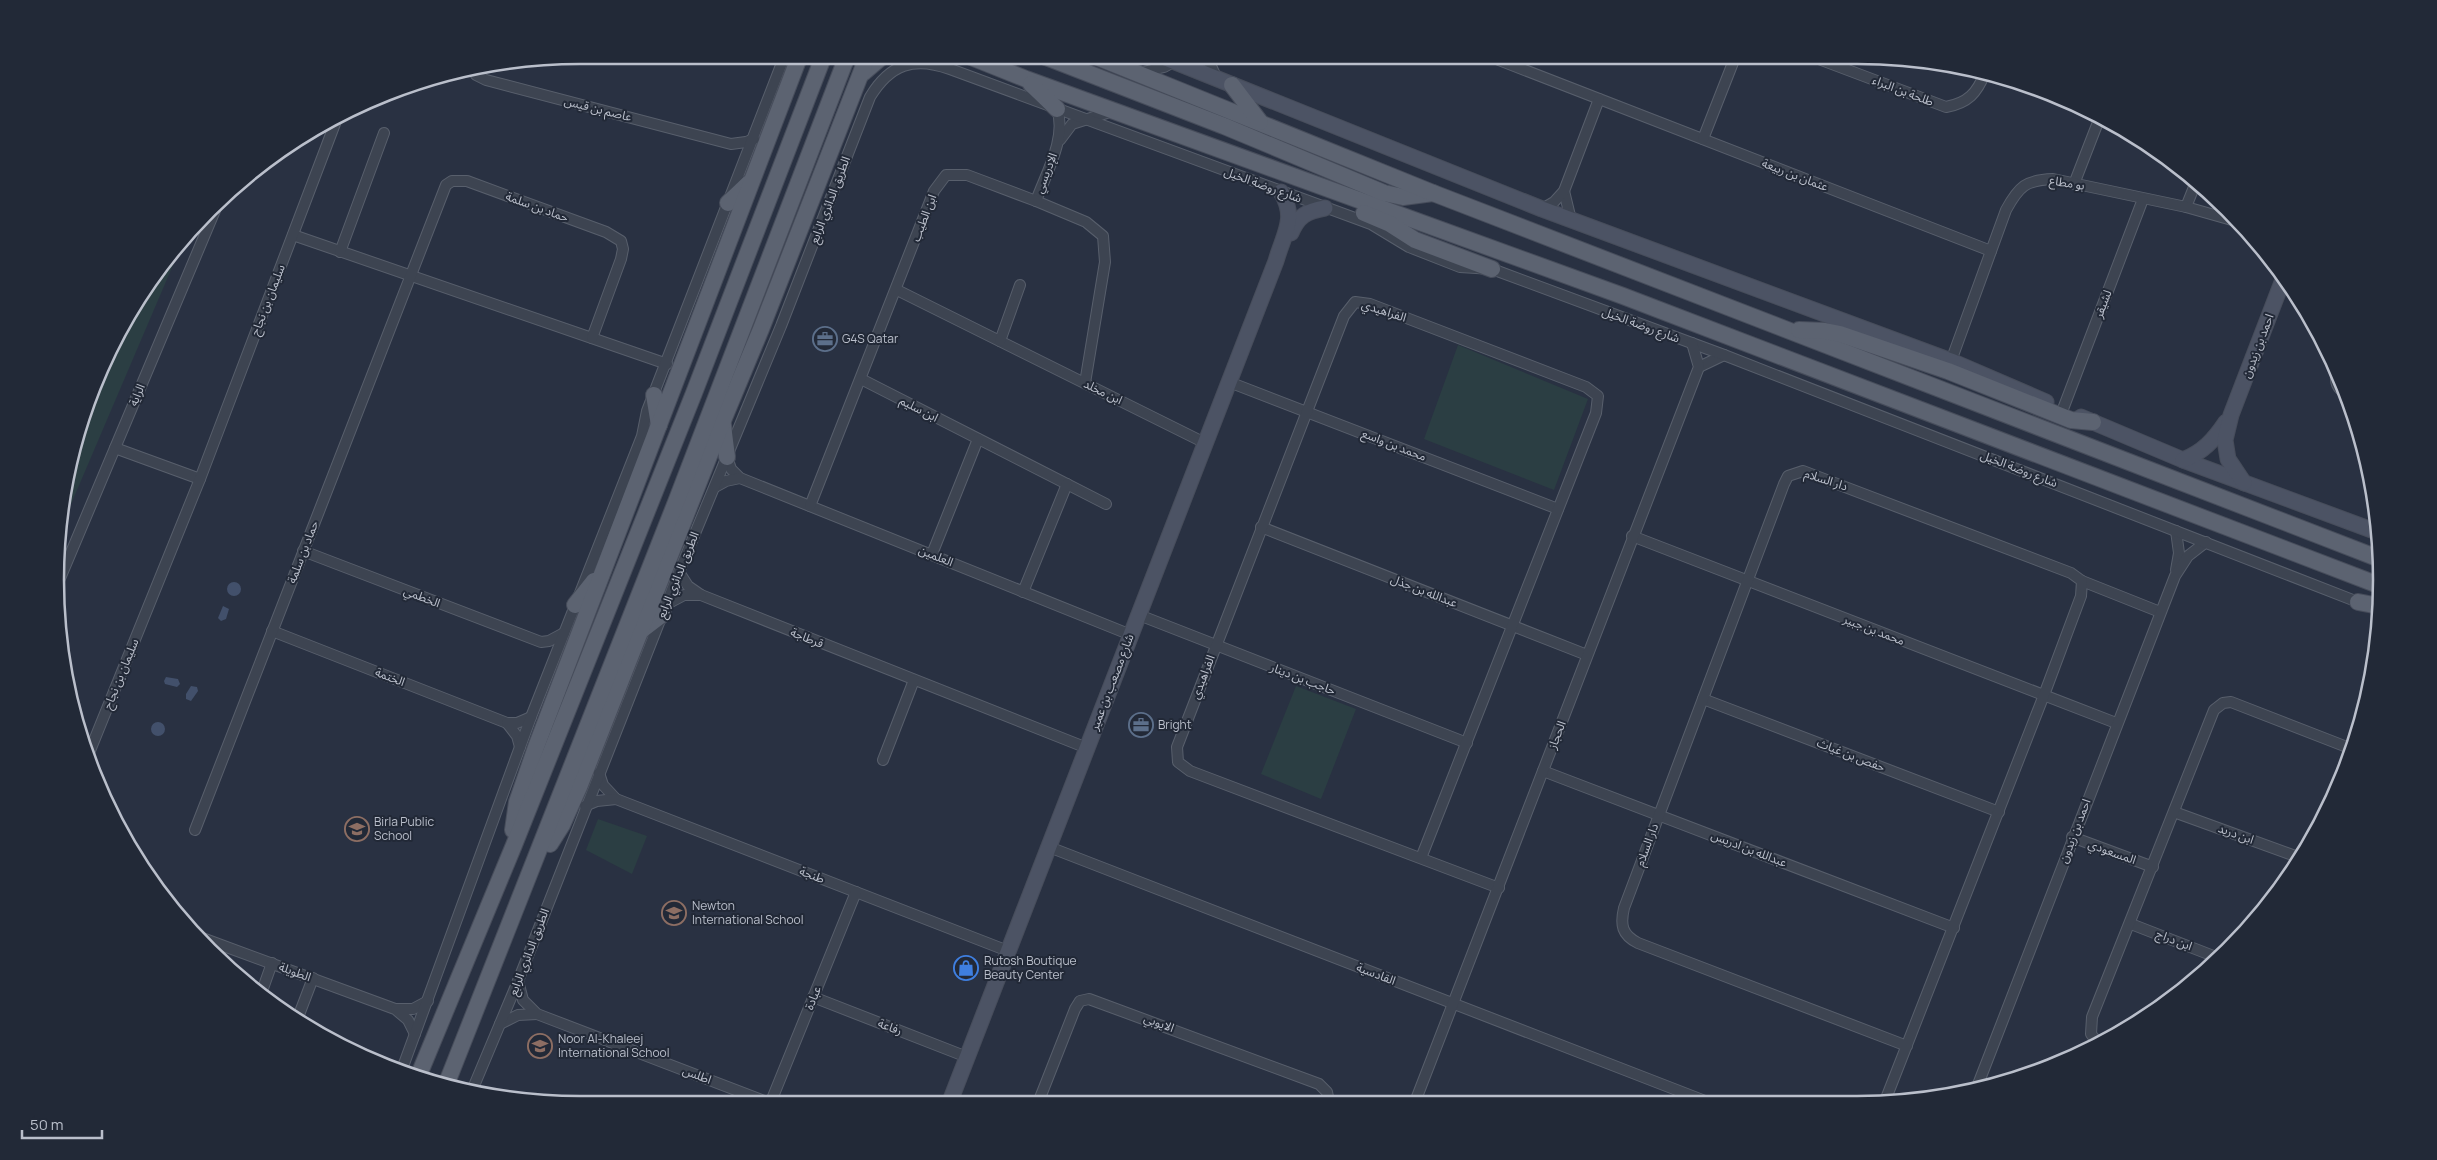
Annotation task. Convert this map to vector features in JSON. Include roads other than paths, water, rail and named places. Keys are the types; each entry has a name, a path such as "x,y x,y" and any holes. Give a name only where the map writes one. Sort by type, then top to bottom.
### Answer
{"main road":[{"path":"514,845 517,802 797,64"},
{"path":"420,1071 514,845 694,392 821,64"},
{"path":"779,283 781,257 788,227 847,64"},
{"path":"448,1079 535,863 847,64"},
{"path":"535,863 554,839 568,812 864,64"},
{"path":"859,76 873,64"},
{"name":"شارع روضة الخيل","path":"988,64 1623,296 2373,583"},
{"path":"1064,64 1224,126 1384,193 1403,196 1433,193"},
{"path":"1115,64 1433,193 2372,555"},
{"path":"1026,79 1057,109"},
{"path":"1224,82 1260,122"},
{"path":"1282,172 1312,191 1390,224 1415,240 1492,270"},
{"path":"728,203 754,178"},
{"path":"1791,331 1814,329 1840,334 1948,371 2071,420 2093,422"},
{"path":"654,395 659,425"},
{"path":"724,418 723,431 727,457"},
{"path":"575,605 604,569"},
{"path":"2358,602 2372,605"},
{"path":"639,634 664,609"}],"street":[{"path":"403,1065 416,1034 531,717 642,436 654,395 782,64"},
{"name":"شارع روضة الخيل","path":"899,67 916,64"},
{"name":"شارع روضة الخيل","path":"936,64 1371,224 1409,247 1460,267 1492,270 1724,355 2372,607"},
{"path":"1138,73 1164,68 1171,64"},
{"path":"1192,64 1224,82 1542,209 1951,361 2183,460 2371,530"},
{"path":"1212,64 1224,82"},
{"name":"عثمان بن ربيعة","path":"1509,64 1991,251"},
{"path":"1703,139 1732,64"},
{"name":"طلحة بن البراء","path":"1832,64 1946,107 1965,102 1974,95 1982,79"},
{"name":"الطريق الدائري الرابع","path":"474,1085 518,981 678,572 781,326 870,96 882,79 899,67"},
{"name":"عاصم بن قيس","path":"476,75 486,80 731,144 740,144 754,139"},
{"path":"1542,209 1554,202 1564,191 1599,99"},
{"name":"الإدريسي","path":"1036,201 1056,145 1061,121 1057,109"},
{"name":"الإدريسي","path":"1056,145 1072,124 1114,111"},
{"path":"2074,184 2098,124"},
{"name":"سليمان بن نجاح","path":"91,747 200,479 334,127"},
{"path":"340,252 384,133"},
{"path":"731,144 745,163"},
{"name":"ابن الطيب","path":"810,506 897,290 934,191 946,175 967,175 1036,201 1086,222 1104,236 1105,262 1085,383"},
{"name":"بو مطاع","path":"1951,361 2006,210 2014,195 2026,184 2037,180 2053,179 2186,207 2225,218"},
{"name":"حماد بن سلمة","path":"195,830 446,185 452,181 467,181 606,232 621,241 623,249 592,338"},
{"path":"2186,207 2193,189"},
{"path":"1564,191 1571,220"},
{"name":"شارع مصعب بن عمير","path":"952,1096 1276,261 1290,216 1289,206 1281,192"},
{"name":"لشيقر","path":"2063,409 2143,199"},
{"name":"شارع مصعب بن عمير","path":"1276,261 1301,216 1311,210 1325,208"},
{"name":"الراية","path":"64,568 212,219"},
{"path":"293,235 667,364"},
{"path":"1000,341 1020,284"},
{"name":"احمد بن زيدون","path":"2244,483 2228,459 2225,452 2225,440 2231,415 2281,286"},
{"name":"ابن مخلد","path":"897,290 1205,443"},
{"name":"الفراهيدي","path":"1421,858 1596,413 1598,396 1586,387 1388,311 1362,302 1355,302 1349,308 1306,412 1215,646 1177,746 1178,762 1190,771 1499,888"},
{"path":"1692,343 1699,367 1724,355"},
{"name":"الحجاز","path":"1417,1096 1499,888 1632,536 1699,367"},
{"name":"ابن سليم","path":"861,379 1106,504"},
{"name":"محمد بن واسع","path":"1229,382 1558,509"},
{"name":"احمد بن زيدون","path":"2183,460 2196,455 2206,447 2231,415"},
{"path":"932,554 978,439"},
{"path":"115,448 200,479"},
{"path":"727,457 731,469 740,478"},
{"name":"دار السلام","path":"1907,1046 1628,938 1622,930 1621,921 1624,908 1659,814 1788,476 1803,471 2071,573 2082,581"},
{"path":"715,487 726,480 740,478"},
{"name":"العلمين","path":"740,478 1131,635"},
{"path":"1023,592 1067,484"},
{"name":"عبدالله بن جذل","path":"1261,528 1587,655"},
{"name":"احمد بن زيدون","path":"2175,576 2179,553 2176,531"},
{"name":"محمد بن جبير","path":"1632,536 2116,723"},
{"name":"احمد بن زيدون","path":"1979,1082 2116,723 2175,576 2188,556 2206,542"},
{"name":"الخطمي","path":"303,551 541,642"},
{"name":"قرطاجة","path":"678,572 688,586 700,596"},
{"path":"1888,1095 2044,696 2081,596 2082,581 2160,612"},
{"name":"قرطاجة","path":"664,609 684,595 700,596 1087,748"},
{"name":"حاجب بن دينار","path":"1139,615 1467,743"},
{"name":"الختمة","path":"272,631 507,723"},
{"path":"552,664 541,642 549,641 564,633"},
{"path":"883,760 914,680"},
{"name":"حفص بن غياث","path":"1703,699 1999,812"},
{"path":"2094,1038 2090,1034 2092,1017 2131,924 2214,710 2223,703 2231,702 2346,747"},
{"path":"507,723 531,717"},
{"path":"507,723 517,736 520,747"},
{"name":"عبدالله بن ادريس","path":"1543,771 1954,928"},
{"path":"599,773 603,785 616,799"},
{"path":"585,806 603,800 616,799"},
{"name":"طنجة","path":"616,799 1008,951"},
{"name":"ابن دريد","path":"2174,812 2293,855"},
{"name":"المسعودي","path":"2072,837 2153,867"},
{"name":"القادسية","path":"1048,847 1692,1096"},
{"name":"عبادة","path":"774,1096 856,892"},
{"name":"ابن دراج","path":"2131,924 2211,955"},
{"name":"الطويلة","path":"212,942 396,1009 413,1009 428,1001"},
{"path":"263,987 272,963"},
{"path":"299,1013 313,978"},
{"path":"518,981 523,1000 537,1014"},
{"name":"رفاعة","path":"813,997 967,1057"},
{"name":"الايوبي","path":"1041,1096 1075,1009 1080,1002 1089,999 1319,1084 1327,1092 1327,1096"},
{"name":"الطويلة","path":"396,1009 408,1020 416,1034"},
{"name":"اطلس","path":"500,1024 518,1015 537,1014 750,1096"}],"water":[{"path":"234,582 239,584 241,589 239,594 234,596 229,594 227,589 229,584"},
{"path":"223,606 229,609 226,619 221,621 218,618"},
{"path":"166,677 178,679 180,684 177,687 165,684"},
{"path":"191,686 197,687 198,691 191,701 186,699 186,694"},
{"path":"158,722 163,724 165,729 163,734 158,736 153,734 151,729 153,724"}],"place":[{"name":"G4S Qatar","path":"825,339"},
{"name":"Bright","path":"1141,725"},
{"name":"Birla Public School","path":"357,829"},
{"name":"Newton International School","path":"674,913"},
{"name":"Rutosh Boutique Beauty Center","path":"966,968"},
{"name":"Noor Al-Khaleej International School","path":"540,1046"}]}
